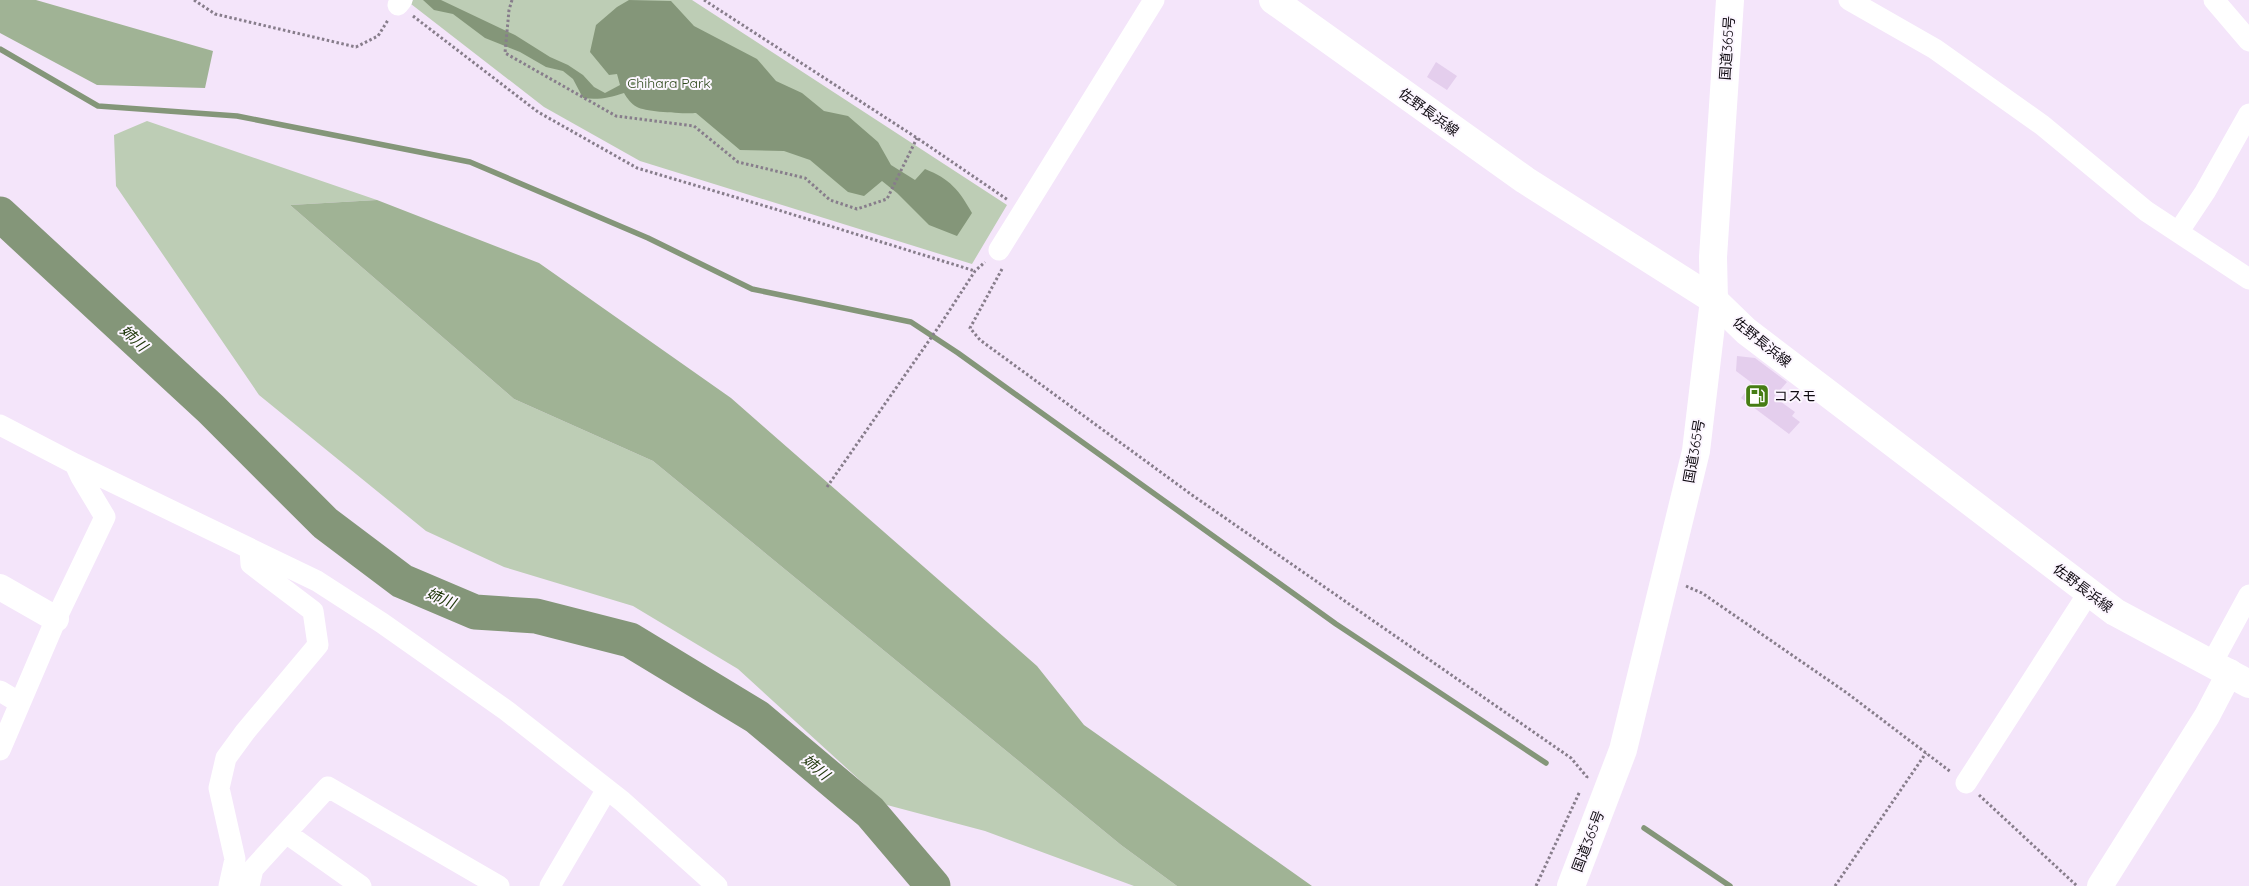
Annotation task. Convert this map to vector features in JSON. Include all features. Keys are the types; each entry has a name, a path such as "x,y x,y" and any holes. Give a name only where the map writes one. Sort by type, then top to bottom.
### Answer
{"main road":[{"name":"佐野長浜線","path":"1273,0 1525,180 1714,300 1746,331 2115,612 2230,673"},
{"name":"国道365号","path":"1571,886 1623,750 1696,451 1714,300 1714,257 1730,0"}],"street":[{"path":"999,250 1022,210 1154,0"},
{"path":"1849,0 1936,49 2042,125 2146,211 2249,279"},
{"path":"2214,0 2249,41"},
{"path":"2178,231 2204,192 2249,114"},
{"path":"0,425 75,464 316,581 382,623 507,710 607,789 717,886"},
{"path":"0,750 56,619 105,517 75,464"},
{"path":"229,886 235,859 219,788 226,758 245,732 318,645 313,611 251,564 250,550"},
{"path":"0,587 56,619"},
{"path":"1966,783 2089,592"},
{"path":"2100,886 2207,716 2230,673 2249,595"},
{"path":"0,691 20,703"},
{"path":"249,886 253,869 328,787 499,886"},
{"path":"550,886 607,789"},
{"path":"286,833 361,886"}],"path":[{"path":"194,0 215,14 356,47 378,36 400,3 538,112 637,168 775,209 974,272"},
{"path":"512,0 509,10 505,53 616,116 694,126 738,162 805,178 830,200 857,209 887,199 917,138"},
{"path":"704,0 917,138 1022,210"},
{"path":"827,486 942,322 974,272 999,250 1011,255 970,328 980,340 1192,495 1571,758 1587,777 1536,886"},
{"path":"1665,576 1702,593 1847,693 1926,752 1966,783 2078,886"},
{"path":"1835,886 1926,752"}],"green space":[{"name":"Chihara Park","path":"413,0 692,0 1007,205 972,264 640,161 544,107 411,4"},
{"path":"147,121 377,200 290,205 514,399 653,461 1121,845 1177,886 1134,886 985,831 887,805 738,669 633,606 504,567 426,531 259,395 116,186 114,135"}],"shaded area":[{"path":"0,0 36,0 213,51 205,88 97,85 0,33"},
{"path":"423,0 441,0 515,35 550,57 568,65 583,75 594,87 605,93 620,85 617,74 609,75 590,52 596,25 617,7 629,0 671,1 694,26 757,59 776,81 802,93 824,111 848,116 878,142 891,165 915,180 925,169 947,181 963,198 972,213 957,236 929,225 882,181 864,196 848,192 810,160 784,151 740,150 696,113 641,109 633,104 624,93 604,98 583,98 573,79 563,71 546,67 520,52 485,38 453,14 434,10"},
{"path":"377,200 539,263 731,398 1037,666 1084,725 1312,886 1177,886 1121,845 653,461 514,399 290,205"}],"building":[{"path":"1436,62 1457,76 1447,90 1427,77"},
{"name":"コスモ","path":"1737,356 1755,358 1787,382 1774,397 1795,412 1792,416 1800,422 1789,434 1741,398 1752,383 1736,371"}],"waterway":[{"path":"0,49 98,106 237,116 470,162 648,238 752,289 911,322 958,353 1336,624 1546,763"},
{"name":"姉川","path":"0,214 211,409 325,523 402,581 475,612 536,616 630,640 757,717 870,812 933,886"},
{"path":"1644,828 1730,886"}],"place":[{"name":"コスモ","path":"1757,396"}]}
